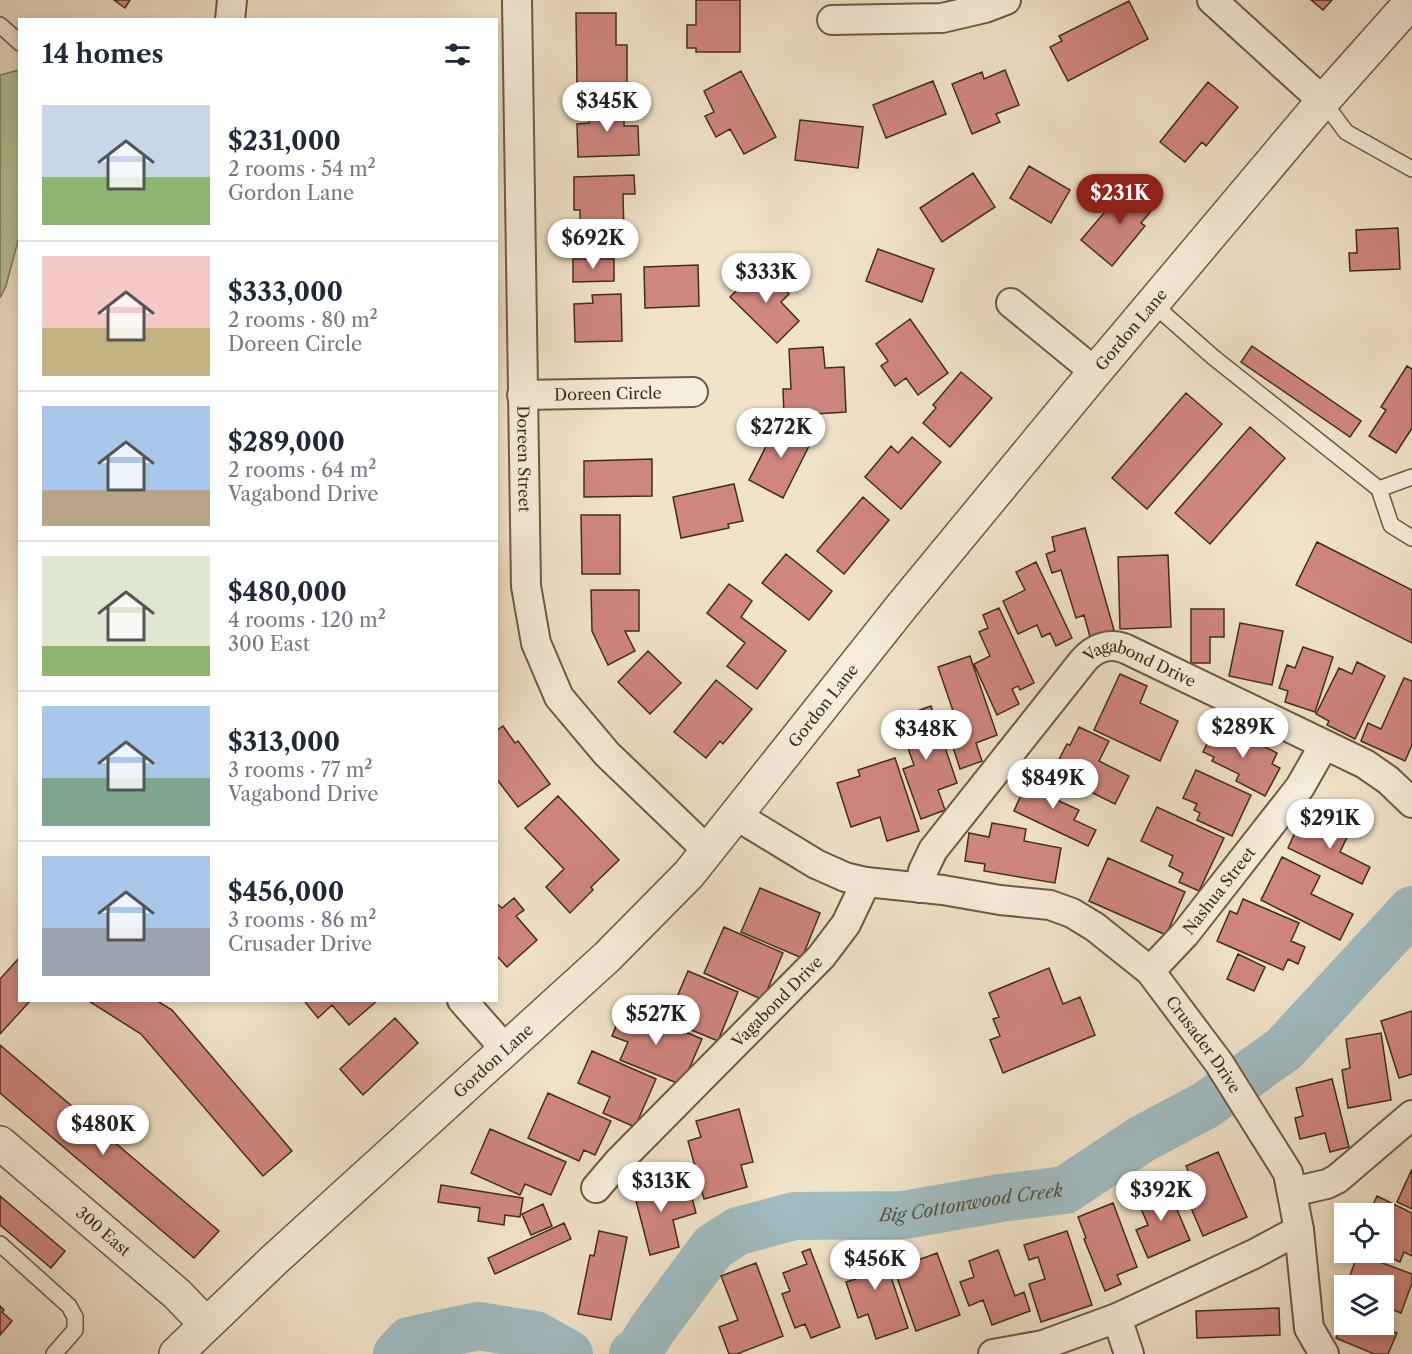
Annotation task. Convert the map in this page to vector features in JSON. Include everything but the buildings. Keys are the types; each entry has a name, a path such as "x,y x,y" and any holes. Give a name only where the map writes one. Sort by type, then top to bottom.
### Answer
{"street":[{"path":"230,18 232,0"},
{"name":"Doreen Street","path":"517,0 526,586 536,643 559,697 608,754 708,851"},
{"path":"832,20 942,18 985,8 1006,0"},
{"path":"1212,0 1323,101"},
{"name":"Gordon Lane","path":"176,1354 649,917 737,816 902,606 1095,372 1323,101 1412,1"},
{"path":"1011,303 1095,372"},
{"name":"Doreen Circle","path":"522,395 693,392"},
{"name":"Vagabond Drive","path":"920,888 923,871 933,850 1083,661 1098,648 1116,646 1126,649 1365,764 1378,772 1412,803"},
{"name":"Nashua Street","path":"1150,971 1185,934 1300,787 1324,745"},
{"name":"Crusader Drive","path":"737,816 816,864 845,877 866,882 1050,905 1072,913 1095,927 1150,971 1220,1063 1288,1173 1299,1230 1309,1328 1324,1354"},
{"name":"Vagabond Drive","path":"596,1188 821,957 846,924 866,882"},
{"path":"464,1002 506,1050"},
{"path":"1292,1192 1327,1184 1337,1179 1412,1115"},
{"name":"300 East","path":"0,1143 177,1294 206,1324"},
{"path":"993,1354 1043,1345 1117,1318 1254,1254 1299,1230"},
{"path":"1117,1318 1129,1354"}],"lane":[{"path":"0,25 18,41"},
{"path":"1323,101 1346,132 1412,169"},
{"path":"1154,304 1213,357 1379,489 1390,525 1412,538"},
{"path":"1379,489 1412,477"},
{"path":"0,1244 69,1306 75,1317 75,1330 63,1351"}],"green space":[{"path":"18,70 18,241 6,286 0,298 0,75"}],"waterway":[{"name":"Big Cottonwood Creek","path":"633,1354 639,1351 651,1331 713,1247 738,1231 794,1216 904,1215 1001,1198 1065,1190 1142,1139 1206,1105 1284,1049 1412,910"},
{"name":"Big Cottonwood Creek","path":"397,1354 409,1341 478,1326 535,1335 569,1354"}]}
